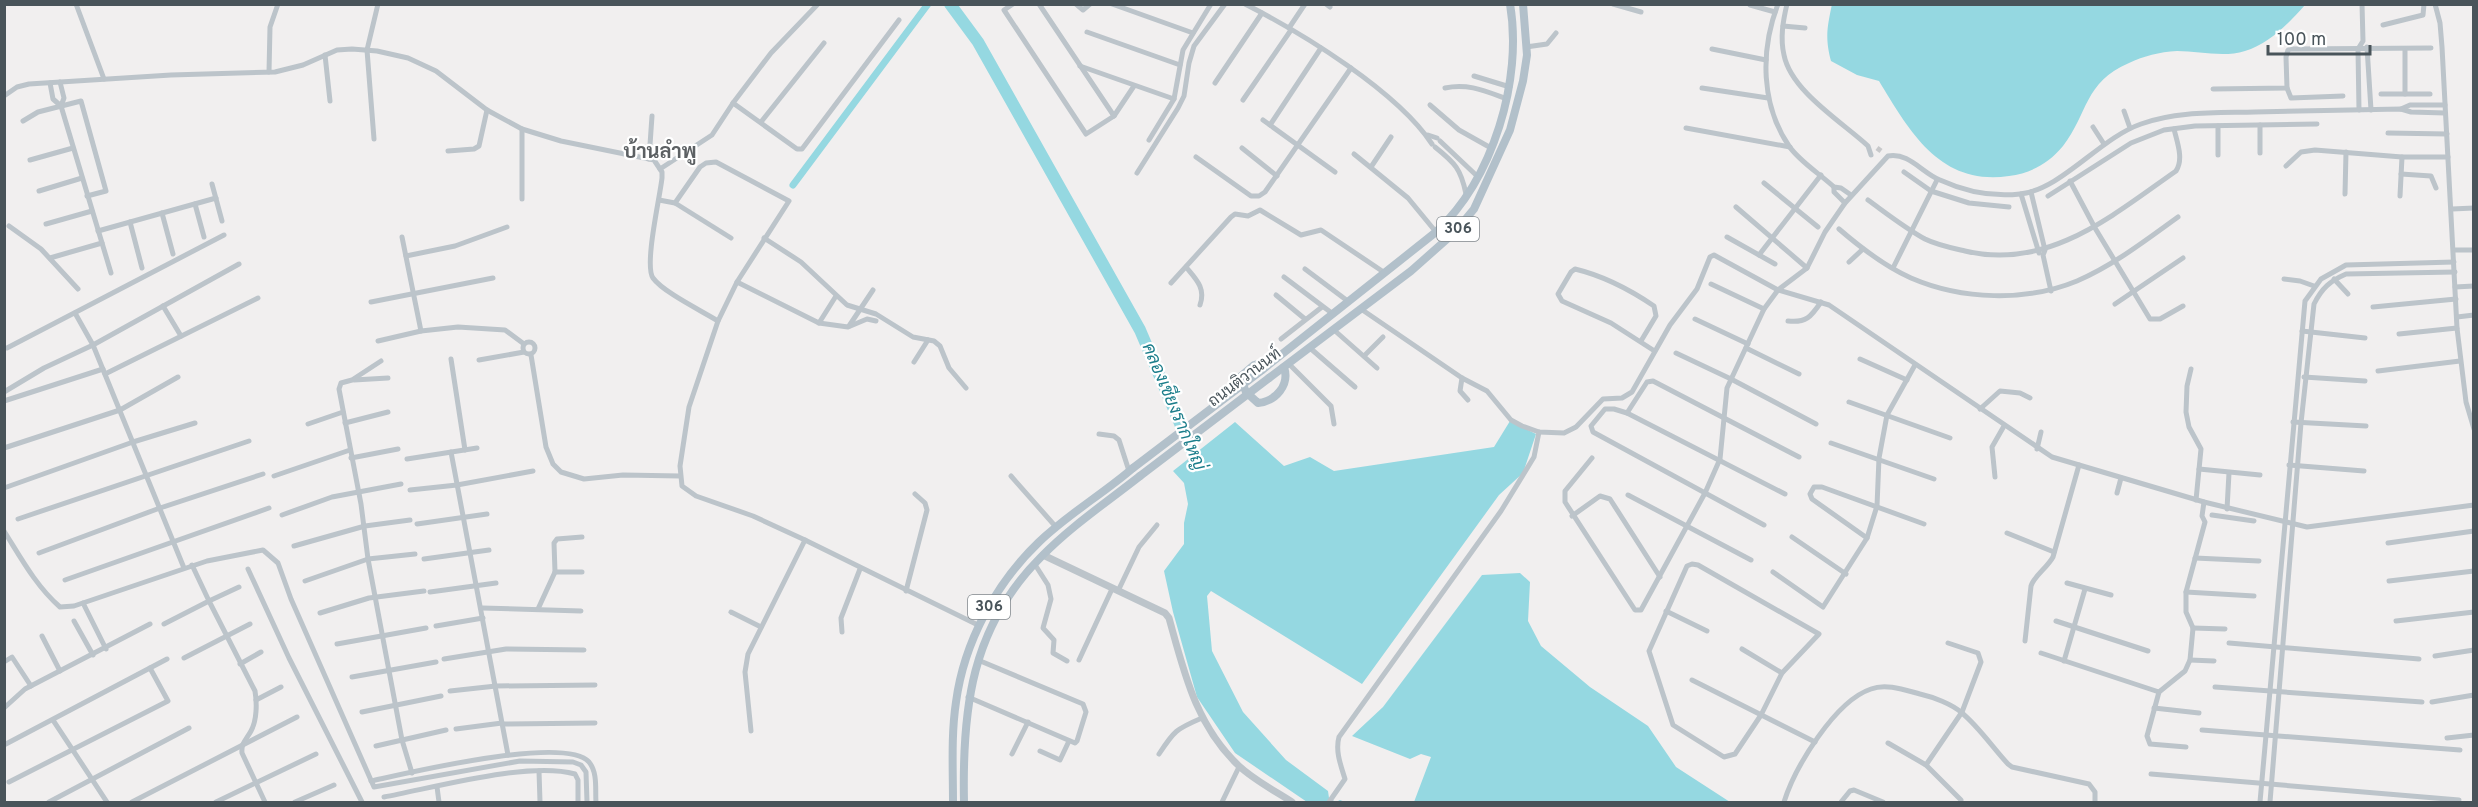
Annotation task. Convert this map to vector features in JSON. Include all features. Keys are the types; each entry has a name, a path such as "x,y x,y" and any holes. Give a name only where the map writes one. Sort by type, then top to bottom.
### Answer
{"main road":[{"name":"ถนนติวานนท์","path":"953,802 955,704 966,658 980,626 1011,573 1056,527 1278,358 1447,221 1477,176 1491,148 1507,99 1514,56 1510,4"},
{"name":"ถนนติวานนท์","path":"964,802 968,697 978,660 1003,606 1034,563 1043,555 1140,476 1361,309 1455,232 1474,209 1500,155 1515,114 1523,81 1526,47 1523,4"},
{"path":"1278,358 1254,364 1240,377 1246,392 1257,403 1267,400 1285,385 1286,365"}],"street":[{"path":"76,4 104,80"},
{"path":"269,72 270,27 278,4"},
{"path":"374,139 367,50 378,4"},
{"path":"660,169 712,135 771,53 818,4"},
{"path":"1013,4 1004,10 1086,134 1114,116 1134,86"},
{"path":"1039,4 1114,116"},
{"path":"1076,4 1083,10 1090,4"},
{"path":"1112,4 1192,33"},
{"path":"1149,140 1174,99 1183,50 1211,4"},
{"path":"1137,173 1181,102 1194,46 1224,4"},
{"path":"1245,4 1321,48 1351,68 1393,102 1461,171 1466,194"},
{"path":"1244,100 1305,4"},
{"path":"1612,4 1641,12"},
{"path":"1778,4 1766,60 1768,98 1790,147 1834,187 1841,188 1851,195"},
{"path":"1787,4 1783,26 1784,57 1790,70 1809,95 1868,146 1873,156 1881,163"},
{"path":"2362,4 2363,41 2368,49 2371,110"},
{"path":"2383,25 2422,15 2424,4"},
{"path":"2435,4 2440,23 2460,361 2466,402 2474,429"},
{"path":"1750,5 1775,12"},
{"path":"1215,83 1262,13"},
{"path":"733,103 797,149 802,149 899,20"},
{"path":"1783,26 1805,28"},
{"path":"1087,32 1180,65"},
{"path":"1526,47 1541,47 1547,44 1556,33"},
{"path":"2359,110 2358,49 2363,41"},
{"path":"760,122 824,43"},
{"path":"1270,125 1321,48"},
{"path":"2343,96 2290,98 2287,88 2286,57 2288,50 2431,48"},
{"path":"1713,49 1766,60"},
{"path":"2405,49 2405,94"},
{"path":"4,96 17,87 60,82 183,74 269,72 292,68 337,50 367,50 408,58 436,71 487,110 522,129 563,142 654,160 660,169 662,178 649,259 650,274 661,286 718,321"},
{"path":"325,55 330,101"},
{"path":"1080,65 1174,99"},
{"path":"1196,157 1251,196 1259,196 1265,192 1298,147 1351,68"},
{"path":"1474,76 1510,87"},
{"path":"60,82 64,98 61,106"},
{"path":"50,83 53,99 61,106 111,273"},
{"path":"1445,88 1475,87 1507,99"},
{"path":"1702,88 1768,98"},
{"path":"2213,90 2287,88"},
{"path":"2381,94 2430,94"},
{"path":"23,121 38,112 81,101 106,191 87,196"},
{"path":"1430,105 1459,130 1491,148"},
{"path":"2401,109 2410,105 2445,105"},
{"path":"1592,458 1565,491 1565,502 1635,610 1641,610 1705,493 1720,459 1727,388 1764,309 1778,290 1807,268 1825,232 1845,203 1888,156 1896,154 1904,156 1937,180 1982,194 2021,194 2046,186 2130,128 2157,119 2195,114 2401,109 2411,112 2445,113"},
{"path":"448,151 474,149 479,146 487,110"},
{"path":"2124,111 2130,128"},
{"path":"649,159 652,116"},
{"path":"1263,120 1335,172"},
{"path":"2048,196 2131,143 2152,134 2174,129 2218,126 2317,124"},
{"path":"2260,125 2260,153"},
{"path":"2093,126 2104,144"},
{"path":"2218,126 2218,155"},
{"path":"1686,128 1790,147"},
{"path":"522,129 522,199"},
{"path":"1868,200 1926,240 1978,254 2042,252 2095,228 2179,168 2180,155 2174,129"},
{"path":"2388,133 2447,134"},
{"path":"1428,135 1453,152 1477,176"},
{"path":"1371,167 1391,137"},
{"path":"1868,146 1879,149 1888,156"},
{"path":"30,160 73,148"},
{"path":"1242,148 1277,176"},
{"path":"2286,166 2301,152 2314,150 2402,157 2448,157"},
{"path":"1448,157 1453,152"},
{"path":"2344,194 2346,152"},
{"path":"1354,154 1408,198 1436,232"},
{"path":"2400,196 2402,157"},
{"path":"675,203 700,167 706,163 716,162 789,201 736,282 718,321 689,407 680,476 682,486 687,491 753,516 806,540 980,626"},
{"path":"1904,172 1931,191 1969,203 2009,207"},
{"path":"2401,174 2431,176 2436,188"},
{"path":"1759,255 1821,175"},
{"path":"39,191 82,178"},
{"path":"1893,268 1937,180"},
{"path":"2070,181 2095,228 2150,319 2160,319 2183,306"},
{"path":"1764,183 1818,227"},
{"path":"212,184 222,221"},
{"path":"1834,187 1834,192 1845,203"},
{"path":"2031,192 2038,217 2042,252 2051,291"},
{"path":"2021,194 2042,252"},
{"path":"98,231 216,198"},
{"path":"659,200 675,203 731,238"},
{"path":"195,204 204,237"},
{"path":"1736,207 1807,268"},
{"path":"2452,209 2474,208"},
{"path":"1171,283 1231,217 1235,214 1248,216 1260,210 1301,235 1321,230 1385,273"},
{"path":"46,224 92,211"},
{"path":"162,213 173,254"},
{"path":"2029,220 2038,217"},
{"path":"1839,229 1863,249 1912,278 1955,292 2017,295 2051,291 2079,280 2116,261 2178,217"},
{"path":"130,222 142,268"},
{"path":"9,226 50,258 78,289"},
{"path":"405,256 455,246 507,227"},
{"path":"7,348 224,235"},
{"path":"402,237 421,331"},
{"path":"1727,237 1775,264"},
{"path":"764,238 801,262 848,305 876,314 913,337 928,340 940,346 949,368 966,388"},
{"path":"50,258 102,243"},
{"path":"1850,261 1863,249"},
{"path":"2454,250 2474,250"},
{"path":"1361,309 1462,378 1487,391 1511,420 1539,432 1564,433 1576,427 1603,399 1627,396 1632,392 1653,350 1697,289 1710,257 1714,255 1778,290 1821,302 2052,457 2196,500 2294,524 2316,527 2474,505"},
{"path":"2115,304 2183,258"},
{"path":"2424,262 2424,273"},
{"path":"2260,802 2305,301 2314,286 2330,273 2346,265 2454,262"},
{"path":"4,392 44,368 93,345 238,264"},
{"path":"2346,265 2346,274"},
{"path":"1186,267 1200,284 1203,298 1200,305"},
{"path":"1305,269 1349,302"},
{"path":"1641,341 1656,316 1654,306 1610,280 1575,269 1571,272 1558,294 1562,302 1611,323 1653,350"},
{"path":"2270,802 2301,423 2314,304 2322,289 2334,279 2346,274 2455,272"},
{"path":"1284,277 1333,314"},
{"path":"370,302 493,278"},
{"path":"2284,279 2314,286"},
{"path":"2334,279 2348,294"},
{"path":"736,282 819,323 848,327 867,319 876,321"},
{"path":"1711,284 1764,309"},
{"path":"2455,287 2474,286"},
{"path":"848,327 873,290"},
{"path":"1276,294 1305,319"},
{"path":"819,323 836,296"},
{"path":"4,401 104,371 258,298"},
{"path":"2373,307 2456,299"},
{"path":"1788,321 1802,322 1812,317 1821,302"},
{"path":"163,306 181,336"},
{"path":"1281,339 1322,306"},
{"path":"75,313 93,345 184,568"},
{"path":"2457,317 2474,315"},
{"path":"1695,319 1799,374"},
{"path":"378,341 421,331 458,327 497,328 512,333 524,344 524,352"},
{"path":"2399,334 2457,328"},
{"path":"1334,330 1377,368"},
{"path":"2302,331 2365,338"},
{"path":"1364,356 1383,337"},
{"path":"914,362 928,340"},
{"path":"524,344 530,342 535,345 535,352 531,355"},
{"path":"1310,348 1355,387"},
{"path":"480,360 524,352 531,355"},
{"path":"1676,353 1816,424"},
{"path":"531,355 546,447 553,464 561,472 584,479 623,475 680,476"},
{"path":"451,359 465,450"},
{"path":"1860,359 1907,380"},
{"path":"381,361 339,386 365,526 368,560 402,740 412,773"},
{"path":"2379,371 2460,361"},
{"path":"1286,365 1331,406 1334,424"},
{"path":"1773,572 1823,607 1846,574 1867,538 1877,506 1879,458 1887,415 1915,365"},
{"path":"2191,369 2187,386 2186,412 2189,427 2201,449 2196,500"},
{"path":"4,448 120,410 178,376"},
{"path":"2297,376 2365,381"},
{"path":"352,380 388,378"},
{"path":"1462,378 1460,392 1468,400"},
{"path":"1627,413 1649,381 1799,458"},
{"path":"1980,409 2000,391 2020,393 2030,398"},
{"path":"1849,402 1950,438"},
{"path":"1764,525 1591,429 1591,426 1605,409 1627,413 1785,494"},
{"path":"308,424 343,412"},
{"path":"345,423 388,412"},
{"path":"2293,422 2366,426"},
{"path":"4,488 133,442 195,423"},
{"path":"1995,477 1992,447 2004,426"},
{"path":"1331,801 1345,779 1338,754 1339,737 1501,511 1534,457 1539,432"},
{"path":"2037,449 2041,432"},
{"path":"1099,434 1114,436 1119,440 1131,470"},
{"path":"18,519 249,441"},
{"path":"1831,443 1934,478"},
{"path":"408,459 477,448"},
{"path":"351,458 398,449"},
{"path":"274,476 350,450"},
{"path":"451,452 508,755"},
{"path":"2025,642 2031,586 2033,581 2048,567 2054,552 2079,465"},
{"path":"2289,465 2364,471"},
{"path":"2199,470 2260,475"},
{"path":"410,490 457,485 533,471"},
{"path":"2227,508 2229,473"},
{"path":"39,553 160,508 263,474"},
{"path":"1011,476 1056,527"},
{"path":"2117,493 2121,478"},
{"path":"282,515 357,491 401,484"},
{"path":"1867,538 1812,499 1810,494 1814,487 1817,486 1877,506 1924,524"},
{"path":"906,591 927,510 925,503 915,495"},
{"path":"1628,495 1751,560"},
{"path":"1572,516 1600,496 1610,499 1660,577"},
{"path":"2186,747 2150,744 2147,741 2159,692 2185,670 2190,660 2193,628 2186,612 2186,592 2205,522 2202,516 2204,502"},
{"path":"2205,522 2211,520 2216,505"},
{"path":"65,580 269,508"},
{"path":"417,524 487,514"},
{"path":"2212,515 2254,521"},
{"path":"294,546 365,526 410,520"},
{"path":"1079,660 1139,547 1157,525"},
{"path":"4,531 27,569 48,597 60,607 83,603 192,565 257,549 267,552 278,564 374,788 520,761 573,762 581,765 586,772 587,802"},
{"path":"2388,543 2474,531"},
{"path":"2007,533 2054,552"},
{"path":"538,609 555,572 554,543 556,539 582,537"},
{"path":"1792,537 1846,574"},
{"path":"751,731 746,672 748,654 806,540"},
{"path":"424,559 489,550"},
{"path":"305,581 368,560 415,554"},
{"path":"1043,555 1157,608 1169,618 1187,683 1209,731 1239,767 1292,802"},
{"path":"2195,558 2259,561"},
{"path":"1034,563 1048,585 1052,599 1043,628 1054,640 1053,653 1068,661"},
{"path":"192,565 226,638 255,691 252,729 242,745 242,753 265,802"},
{"path":"1698,565 1819,633 1782,673 1761,715 1735,754 1730,757 1724,757 1673,725 1649,651 1687,566 1698,565"},
{"path":"842,632 843,613 860,568"},
{"path":"248,569 289,658 363,802"},
{"path":"2389,581 2474,571"},
{"path":"555,572 582,572"},
{"path":"321,614 369,598 376,599 496,583"},
{"path":"2067,583 2111,595"},
{"path":"164,624 239,587"},
{"path":"2064,661 2085,589"},
{"path":"2186,592 2254,596"},
{"path":"83,603 106,649"},
{"path":"482,608 581,611"},
{"path":"1666,611 1707,631"},
{"path":"731,612 761,627"},
{"path":"2396,621 2474,612"},
{"path":"436,626 483,618"},
{"path":"74,621 93,655"},
{"path":"2056,621 2148,651"},
{"path":"4,708 31,686 106,649 150,624"},
{"path":"184,658 250,624"},
{"path":"337,644 426,628"},
{"path":"2193,628 2225,630"},
{"path":"42,636 60,671"},
{"path":"1926,765 1962,712 1981,662 1978,654 1948,643"},
{"path":"2229,643 2419,659"},
{"path":"444,659 506,649 584,650"},
{"path":"1742,649 1782,673"},
{"path":"240,664 261,652"},
{"path":"2042,653 2159,692"},
{"path":"2435,656 2473,653"},
{"path":"4,662 12,657 31,686"},
{"path":"4,745 167,659"},
{"path":"968,697 1070,741 1077,741 1086,712 1083,704 978,660"},
{"path":"2190,660 2214,661"},
{"path":"352,677 436,662"},
{"path":"9,782 168,700 150,668"},
{"path":"1692,680 1815,742"},
{"path":"450,692 496,686 595,685"},
{"path":"256,700 281,687"},
{"path":"1784,802 1815,742 1852,697 1873,687 1898,687 1926,695 1962,712 2012,767 2089,784 2095,792 2095,802"},
{"path":"2216,687 2422,702"},
{"path":"2432,702 2474,695"},
{"path":"362,712 441,696"},
{"path":"2154,708 2199,713"},
{"path":"132,802 297,717"},
{"path":"1159,754 1178,728 1202,718"},
{"path":"53,720 107,802"},
{"path":"1012,754 1028,722"},
{"path":"456,729 502,723 595,723"},
{"path":"49,802 189,728"},
{"path":"376,746 446,730"},
{"path":"2202,730 2460,750"},
{"path":"2447,738 2474,735"},
{"path":"1040,751 1060,760 1070,741"},
{"path":"1888,743 1926,765 1961,800"},
{"path":"216,802 316,754"},
{"path":"371,781 508,755 564,754 580,756 587,760 594,770 596,802"},
{"path":"1222,802 1239,767"},
{"path":"539,771 540,802"},
{"path":"384,797 505,774 539,771 575,774 578,780 578,802"},
{"path":"2151,774 2459,800"},
{"path":"295,802 334,784"},
{"path":"436,787 440,802"},
{"path":"1841,802 1850,791 1854,790 1883,802"},
{"path":"2412,795 2412,802"}],"water":[{"path":"1832,4 2305,5 2285,26 2254,48 2228,54 2164,52 2140,58 2114,71 2095,89 2071,134 2051,158 2025,173 1985,177 1964,173 1946,164 1916,136 1879,81 1857,75 1831,61 1827,33"},
{"path":"1510,421 1536,434 1523,473 1499,495 1362,684 1211,591 1207,596 1212,651 1243,712 1286,760 1328,791 1329,798 1336,802 1307,802 1235,753 1197,697 1164,571 1184,544 1184,523 1188,504 1184,483 1173,471 1235,422 1284,466 1310,457 1334,471 1494,447"},
{"path":"1520,573 1530,582 1528,621 1541,646 1590,687 1648,726 1676,767 1730,802 1414,802 1431,757 1421,754 1410,759 1352,736 1383,707 1482,575"}],"waterway":[{"path":"793,185 928,4"},
{"name":"คลองเชียงรากใหญ่","path":"950,4 978,42 1140,330 1199,468"}],"tunnel":[{"path":"1877,148 1881,151"}],"district":[{"name":"บ้านลำพู","path":"660,153"}]}
